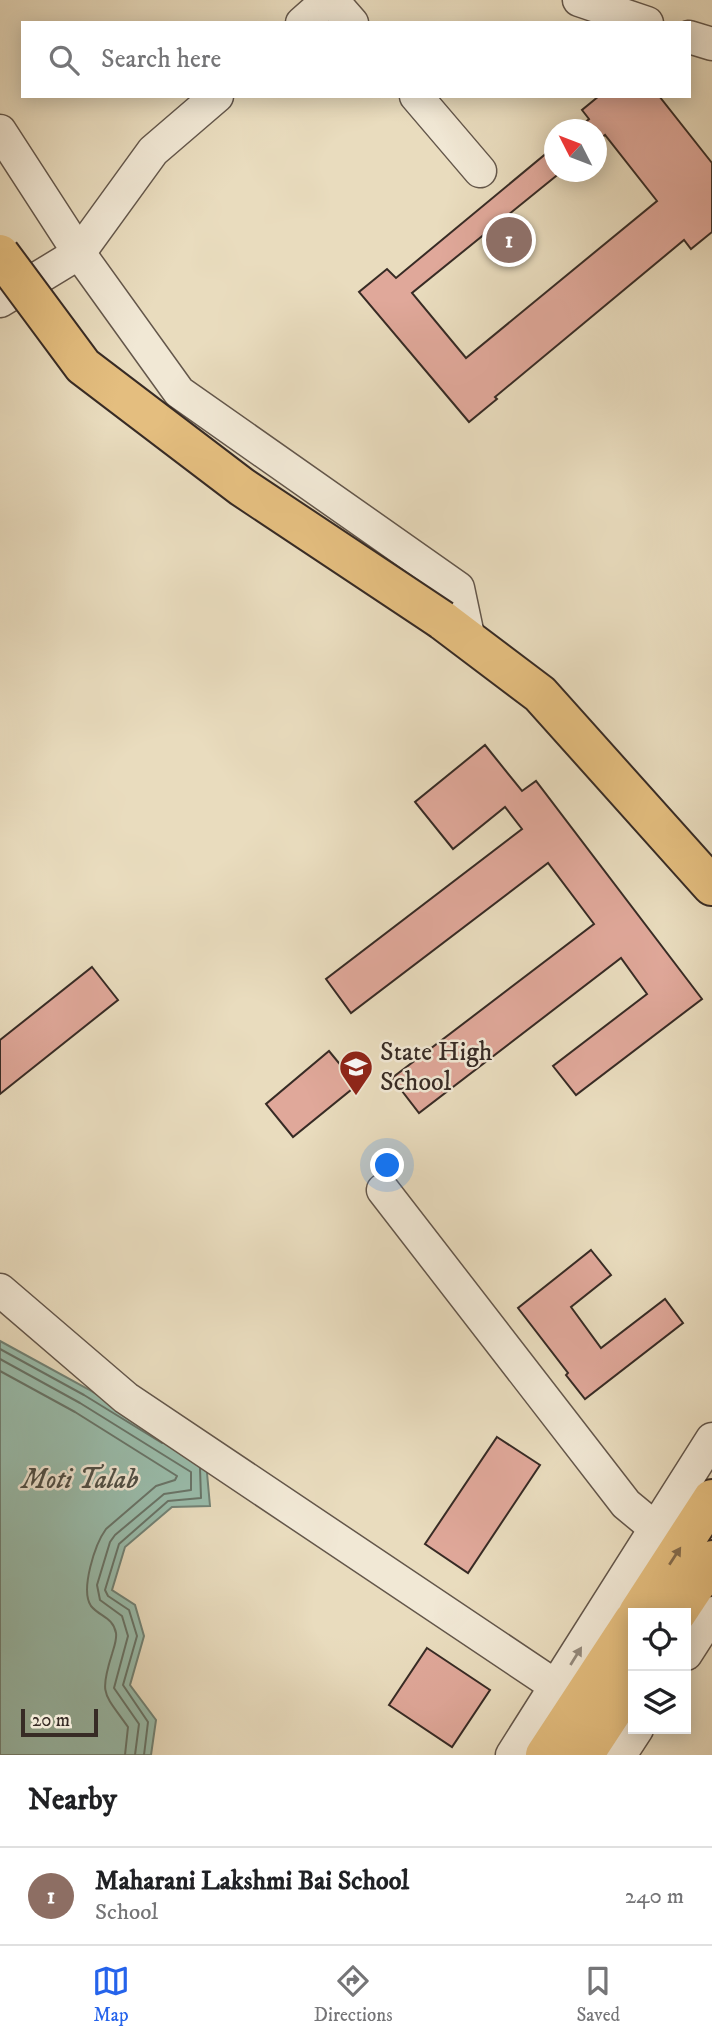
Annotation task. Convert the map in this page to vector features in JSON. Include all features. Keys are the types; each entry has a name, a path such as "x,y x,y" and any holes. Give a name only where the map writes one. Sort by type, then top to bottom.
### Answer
{"main road":[{"path":"0,254 83,366 242,487 456,630 540,694 712,886"},
{"path":"641,1608 712,1499"},
{"path":"680,1608 712,1560"},
{"path":"545,1755 628,1629"},
{"path":"584,1755 628,1688"}],"street":[{"path":"304,21 330,0 350,21"},
{"path":"579,0 641,21"},
{"path":"691,38 712,44"},
{"path":"0,302 79,253 153,151 215,98"},
{"path":"418,98 481,170"},
{"path":"0,131 79,253 179,392 458,588 456,630"},
{"path":"383,1190 626,1504 655,1528"},
{"path":"0,1290 126,1398 557,1687"},
{"path":"512,1755 712,1439"},
{"path":"691,1646 712,1613"},
{"path":"620,1755 634,1734"}],"water":[{"name":"Moti Talab","path":"0,1341 88,1389 206,1462 210,1506 172,1507 125,1547 112,1590 135,1605 144,1636 130,1685 156,1720 151,1755 0,1755"}],"building":[{"path":"597,98 661,98 712,163 712,232 691,249 684,240 495,397 497,399 469,422 359,292 387,269 396,278 544,155 544,182 549,182 412,293 466,358 657,201 607,138 607,119 589,119 582,110"},
{"path":"485,745 522,791 536,781 702,999 576,1095 553,1066 647,994 621,958 419,1113 392,1078 594,924 548,863 351,1013 326,979 522,829 505,807 453,849 415,802"},
{"path":"92,967 118,1000 0,1094 0,1040"},
{"path":"329,1051 357,1085 293,1137 266,1104"},
{"path":"591,1250 611,1275 571,1307 601,1348 665,1299 683,1323 585,1399 518,1308"},
{"path":"497,1437 540,1465 468,1573 425,1544"},
{"path":"427,1648 490,1690 452,1747 389,1705"}],"place":[{"name":"Maharani Lakshmi Bai School","path":"509,240"},
{"name":"State High School","path":"356,1097"}]}
